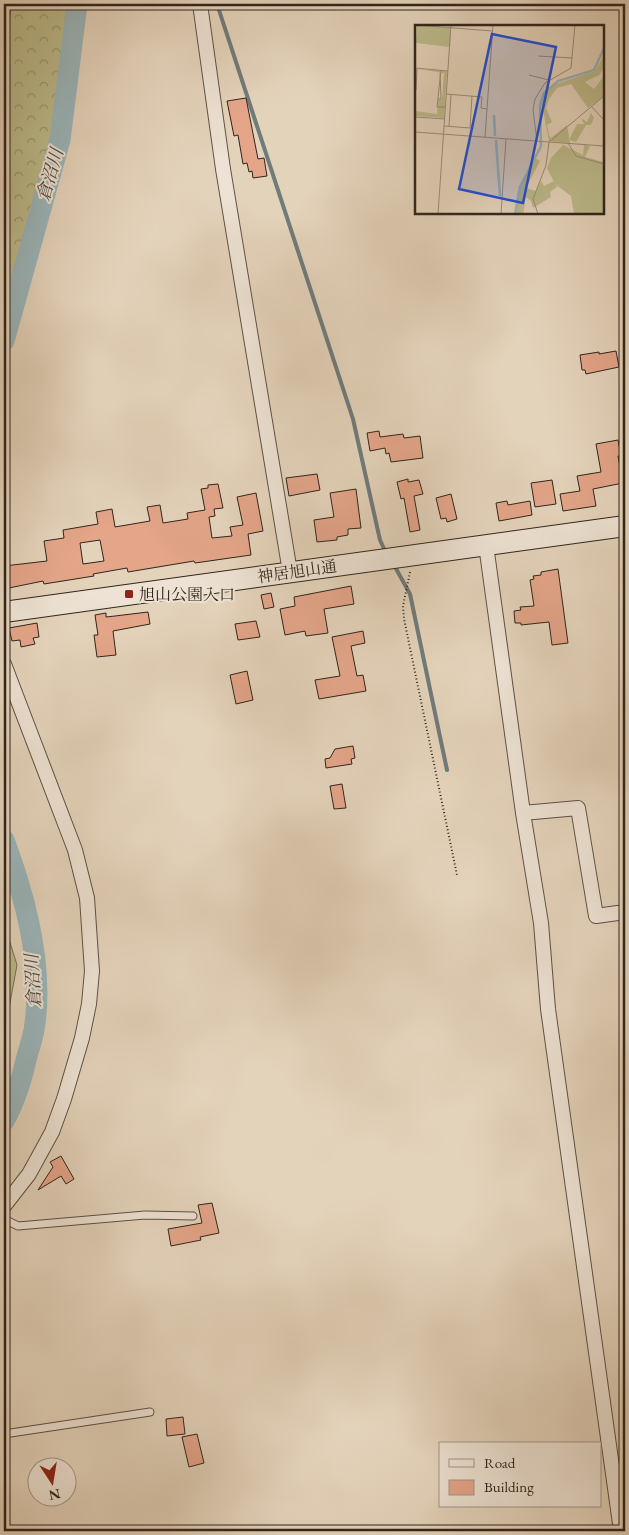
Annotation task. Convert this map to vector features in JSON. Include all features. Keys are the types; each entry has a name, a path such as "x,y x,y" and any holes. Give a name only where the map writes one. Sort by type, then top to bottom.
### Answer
{"main road":[{"name":"神居旭山通","path":"4,612 625,526"}],"street":[{"path":"200,4 224,169 290,572"},
{"path":"486,545 540,923 548,1009 621,1531"},
{"path":"4,664 75,850 88,898 92,971 89,1004 82,1038 52,1132 29,1174 4,1206"},
{"path":"524,813 578,808 596,916 625,912"}],"lane":[{"path":"4,1219 18,1226 145,1215 194,1216"},
{"path":"4,1434 150,1412"}],"path":[{"path":"398,557 404,619 457,875"}],"green space":[{"path":"4,4 11,4 4,85"},
{"path":"11,4 77,4 60,140 4,341 4,85"},
{"path":"4,923 17,965 4,1035"}],"building":[{"path":"246,98 258,159 264,158 267,176 253,178 252,171 249,172 247,163 243,164 238,135 234,136 227,101"},
{"path":"616,351 619,367 586,374 585,370 582,370 580,355"},
{"path":"379,431 380,437 403,434 404,438 420,436 423,458 391,462 389,453 386,454 385,448 370,451 367,433"},
{"path":"618,440 621,456 618,456 623,483 593,489 596,506 563,511 560,494 580,491 577,476 601,472 596,444"},
{"path":"317,474 320,490 289,496 286,478"},
{"path":"408,479 408,482 419,480 423,494 414,496 420,530 410,532 404,498 401,499 397,482"},
{"path":"552,480 556,504 535,507 531,483"},
{"path":"218,484 223,508 214,509 215,516 209,517 212,538 232,536 230,527 243,525 237,497 256,493 263,531 248,534 251,555 195,563 194,561 128,572 127,568 93,574 94,576 44,584 43,581 4,589 4,566 47,561 44,541 64,538 63,530 98,524 96,512 112,509 115,527 150,521 147,507 160,505 163,523 188,519 187,513 205,510 201,489 208,488 208,485","holes":["100,540 104,561 83,564 80,543"]},
{"path":"356,489 361,528 348,529 348,535 337,537 337,540 317,542 314,520 334,517 330,493"},
{"path":"451,494 457,519 447,522 446,518 441,519 436,498"},
{"path":"507,501 508,505 530,501 532,515 499,521 496,503"},
{"path":"558,569 568,643 552,645 549,622 521,625 521,623 515,623 514,611 521,610 520,607 534,606 530,580 534,579 533,576 541,575 541,572"},
{"path":"351,586 354,604 324,609 328,633 306,636 305,631 285,635 280,609 295,606 294,597"},
{"path":"271,593 274,607 264,609 261,595"},
{"path":"148,612 150,624 113,631 116,655 97,657 94,635 98,635 95,615 106,613 106,617"},
{"path":"256,621 260,637 238,640 235,624"},
{"path":"37,623 39,637 33,638 35,644 21,647 20,640 12,641 9,628"},
{"path":"363,631 365,643 351,646 357,676 363,675 366,691 319,699 315,680 340,676 332,637"},
{"path":"247,671 253,700 236,704 230,675"},
{"path":"353,746 355,758 351,759 352,764 326,768 325,759 330,758 335,749"},
{"path":"342,784 346,808 334,809 330,786"},
{"path":"61,1156 74,1179 66,1184 61,1176 38,1190 53,1167 50,1162"},
{"path":"212,1203 219,1233 200,1237 201,1240 171,1246 168,1229 202,1223 198,1205"},
{"path":"183,1417 185,1434 167,1436 166,1419"},
{"path":"197,1434 204,1463 189,1467 182,1437"}],"waterway":[{"name":"倉沼川","path":"4,341 60,140 77,4"},
{"path":"217,4 353,419 380,540 386,553"},
{"path":"394,565 410,594 447,770"},
{"name":"倉沼川","path":"4,840 19,884 30,930 34,953 37,1000 34,1033 22,1076 4,1121"}],"place":[{"name":"旭山公園入口","path":"129,594"}]}
